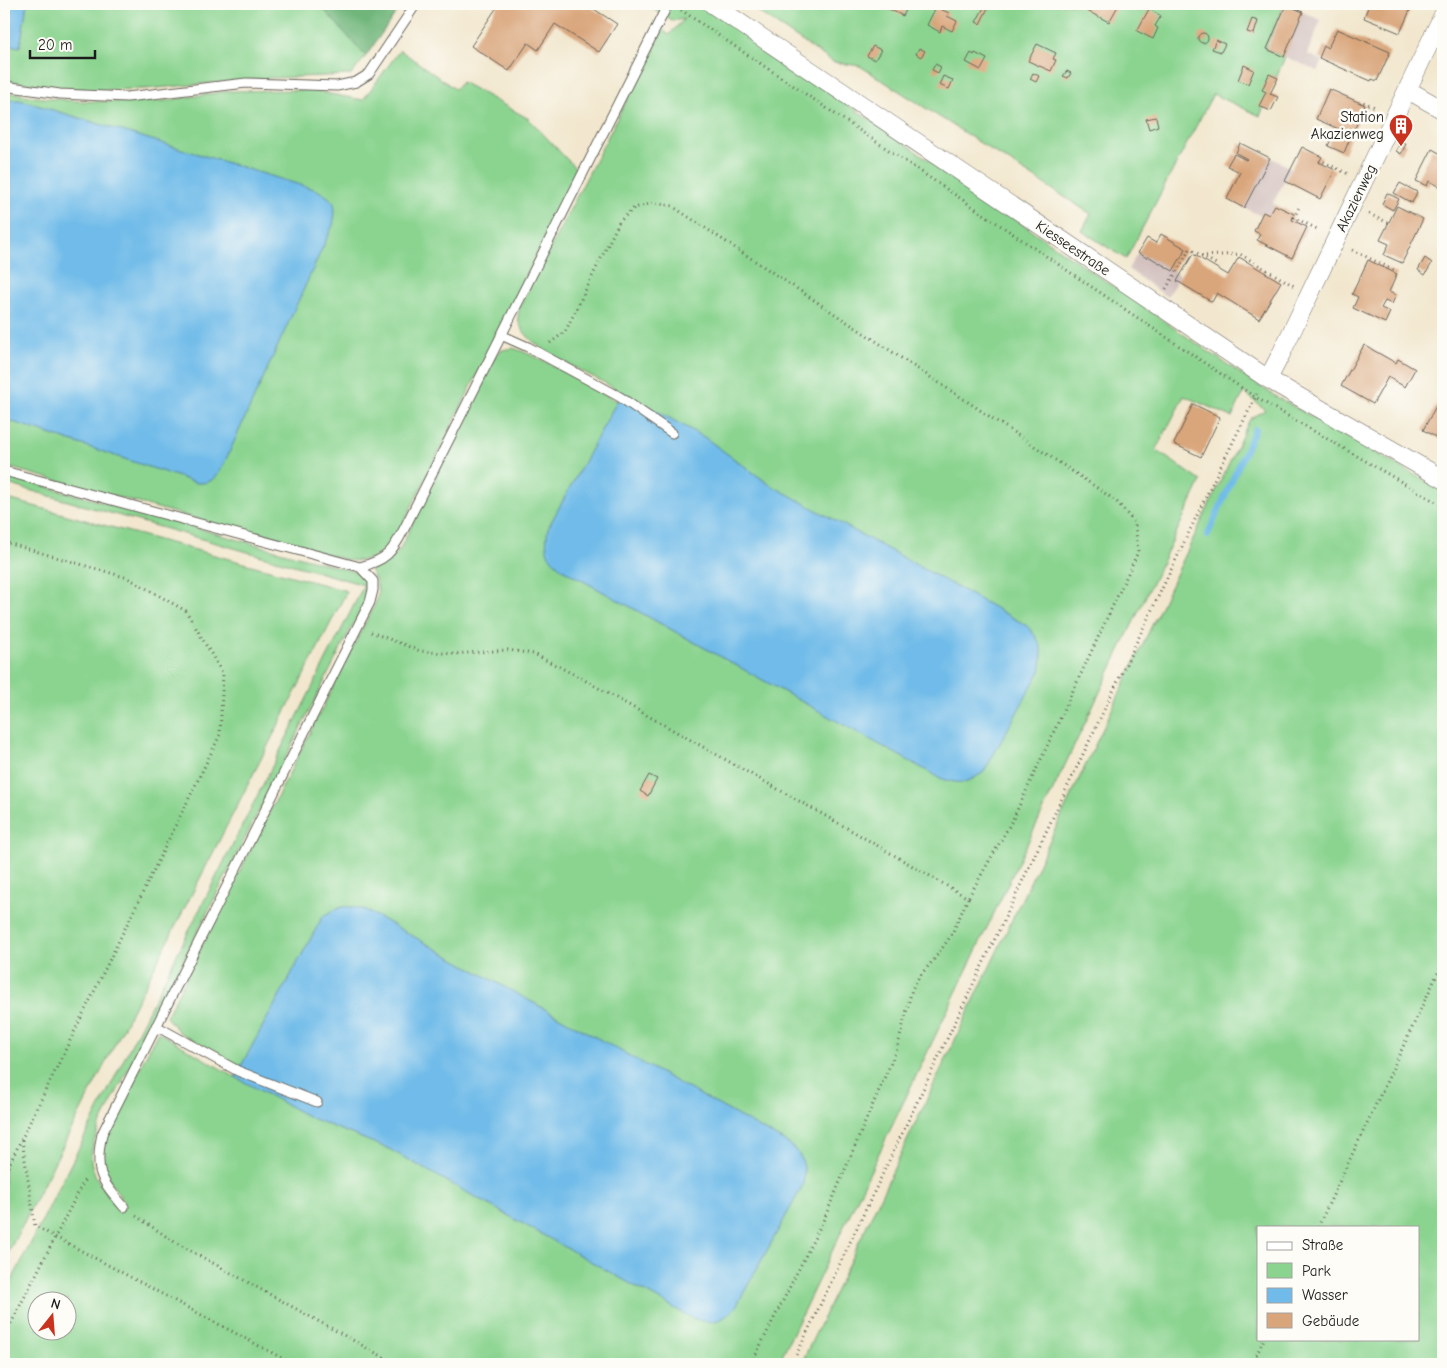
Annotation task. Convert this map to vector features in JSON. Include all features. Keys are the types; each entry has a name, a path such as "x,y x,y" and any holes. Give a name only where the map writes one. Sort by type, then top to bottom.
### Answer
{"street":[{"name":"Kiesseestraße","path":"712,4 1268,380 1443,479"},
{"name":"Akazienweg","path":"1268,380 1443,15"},
{"path":"1408,90 1443,110"}],"lane":[{"path":"4,86 60,94 127,97 246,83 337,86 356,82 369,74 416,4"},
{"path":"4,471 360,567 386,557 396,544 668,4"},
{"path":"501,335 528,347 620,397 672,433"},
{"path":"124,1207 103,1181 99,1169 98,1153 102,1134 370,602 372,581 360,567"},
{"path":"156,1026 238,1071 316,1102"}],"path":[{"path":"680,9 1255,397 1443,506"},
{"path":"1368,43 1370,38"},
{"path":"1319,162 1322,161 1364,182"},
{"path":"528,347 550,343 565,332 619,222 634,208 653,203 672,206 1116,501 1135,523 1138,552 1012,821 968,898 952,934 912,989 897,1048 863,1129 825,1217 751,1364"},
{"path":"1294,218 1300,205"},
{"path":"1157,305 1190,249 1216,264 1215,267"},
{"path":"1201,256 1240,254 1309,295"},
{"path":"792,1364 1206,495 1255,397"},
{"path":"4,542 128,578 186,611 223,674 220,735 4,1175"},
{"path":"357,626 420,651 454,654 508,650 534,654 579,676 968,898"},
{"path":"1318,1226 1443,962"},
{"path":"21,1139 35,1226 293,1364"},
{"path":"4,1337 98,1153"},
{"path":"124,1207 173,1241 396,1364"},
{"path":"1252,1364 1264,1340"}],"shaded area":[{"path":"1286,5 1321,20 1307,54 1323,61 1318,71 1267,49"},
{"path":"1252,148 1291,168 1269,215 1263,212 1261,216 1227,199"},
{"path":"1161,234 1186,249 1173,271 1180,275 1167,297 1128,269 1147,238 1156,243"}],"green space":[{"path":"4,4 319,4 366,56 351,75 270,78 145,89 97,90 55,88 4,80"},
{"path":"319,4 402,4 366,56"},
{"path":"649,4 701,4 1247,378 1275,396 1443,491 1443,1364 801,1364 1250,419 1265,410 1244,392 1232,417 1184,396 1156,450 1201,481 778,1364 4,1364 4,1296 364,585 4,483 4,475 359,573 367,585 366,599 101,1123 93,1147 91,1161 98,1181 120,1208 124,1202 104,1166 103,1145 108,1130 158,1032 235,1077 241,1067 180,1033 166,1017 377,600 377,585 370,570 387,562 400,549 495,356 502,350 513,348 542,360 617,401 622,393 539,346 528,337 521,327 518,316 521,304 663,30 669,35 684,19 672,21 651,8"},
{"path":"746,4 1285,4 1265,49 1285,57 1260,116 1213,94 1126,259 1082,231 1091,214 860,66 833,62"},
{"path":"400,50 455,89 462,82 529,119 578,171 400,530 390,545 372,558 356,561 347,560 4,466 4,91 35,97 75,101 125,102 163,101 229,91 308,90 363,100"},
{"path":"4,498 347,591 4,1261"}],"water":[{"path":"4,4 27,4 20,47 4,44"},
{"path":"9,100 20,100 317,190 334,203 333,225 223,466 210,481 197,483 4,419 4,103"},
{"path":"622,392 704,437 769,484 1026,625 1035,636 1042,651 1040,671 984,772 963,782 953,782 940,778 567,572 551,559 546,543 548,528"},
{"path":"342,907 357,908 371,913 789,1144 798,1153 804,1167 803,1185 732,1311 722,1318 712,1321 692,1318 389,1149 311,1118 235,1077 323,916"}],"building":[{"path":"499,4 586,4 617,24 599,52 555,24 538,50 528,43 509,71 471,46"},
{"path":"889,4 909,4 903,16 887,8"},
{"path":"986,4 989,6 980,24 976,22"},
{"path":"1083,4 1114,4 1118,6 1109,22 1081,8"},
{"path":"1179,4 1191,4 1189,8"},
{"path":"1369,4 1402,4 1411,8 1400,33 1364,18"},
{"path":"1286,5 1303,12 1284,57 1267,49"},
{"path":"936,7 949,13 947,16 957,21 952,31 942,26 940,32 927,25"},
{"path":"1149,9 1161,16 1155,26 1158,28 1153,39 1137,31"},
{"path":"1252,19 1258,21 1254,34 1247,32"},
{"path":"1337,29 1390,52 1377,81 1372,79 1371,81 1319,58 1324,46 1328,48"},
{"path":"1203,33 1208,38 1203,43 1198,38"},
{"path":"1216,40 1225,44 1221,52 1212,49"},
{"path":"1037,44 1056,53 1053,59 1056,60 1051,71 1028,61"},
{"path":"873,46 881,50 875,60 867,56"},
{"path":"919,48 925,51 921,57 916,54"},
{"path":"971,53 987,59 981,70 966,62"},
{"path":"935,64 941,67 938,73 932,70"},
{"path":"1244,65 1254,70 1248,84 1238,80"},
{"path":"1067,71 1071,73 1068,78 1063,76"},
{"path":"1033,73 1039,76 1036,82 1030,79"},
{"path":"1269,74 1278,78 1270,94 1278,97 1271,111 1259,106 1266,92 1262,90"},
{"path":"943,76 953,80 949,89 939,85"},
{"path":"1329,89 1365,105 1352,135 1316,119"},
{"path":"1156,117 1158,126 1149,129 1146,119"},
{"path":"1335,131 1350,138 1344,153 1328,146"},
{"name":"Station Akazienweg","path":"1401,141 1406,144 1401,154 1396,151"},
{"path":"1240,143 1270,158 1244,208 1227,199 1240,172 1227,166 1234,154 1247,159 1236,153"},
{"path":"1302,147 1322,157 1319,162 1335,170 1320,199 1285,181"},
{"path":"1432,149 1443,155 1443,188 1429,181 1427,186 1416,181"},
{"path":"1400,183 1417,192 1412,203 1394,193"},
{"path":"1387,193 1399,199 1393,210 1382,204"},
{"path":"1275,205 1294,214 1292,220 1307,227 1292,258 1257,240 1260,234 1254,231 1263,212 1269,215"},
{"path":"1397,206 1423,219 1402,263 1384,255 1389,244 1380,240"},
{"path":"1161,234 1186,249 1173,271 1148,256 1147,258 1138,253 1147,238 1156,243"},
{"path":"1193,254 1228,275 1239,257 1281,282 1259,319 1217,293 1212,302 1177,281"},
{"path":"1425,258 1432,263 1425,275 1418,270"},
{"path":"1368,260 1397,274 1389,292 1396,295 1392,304 1385,301 1381,308 1390,312 1385,323 1353,308 1358,297 1352,294"},
{"path":"1364,345 1396,363 1398,359 1415,369 1405,387 1388,377 1373,404 1341,386"},
{"path":"1443,393 1443,441 1423,430"},
{"path":"1193,404 1220,417 1201,457 1174,444"},
{"path":"649,775 657,779 648,796 640,791"}],"waterway":[{"path":"1207,536 1255,429"}],"place":[{"name":"Station Akazienweg","path":"1401,147"}]}
